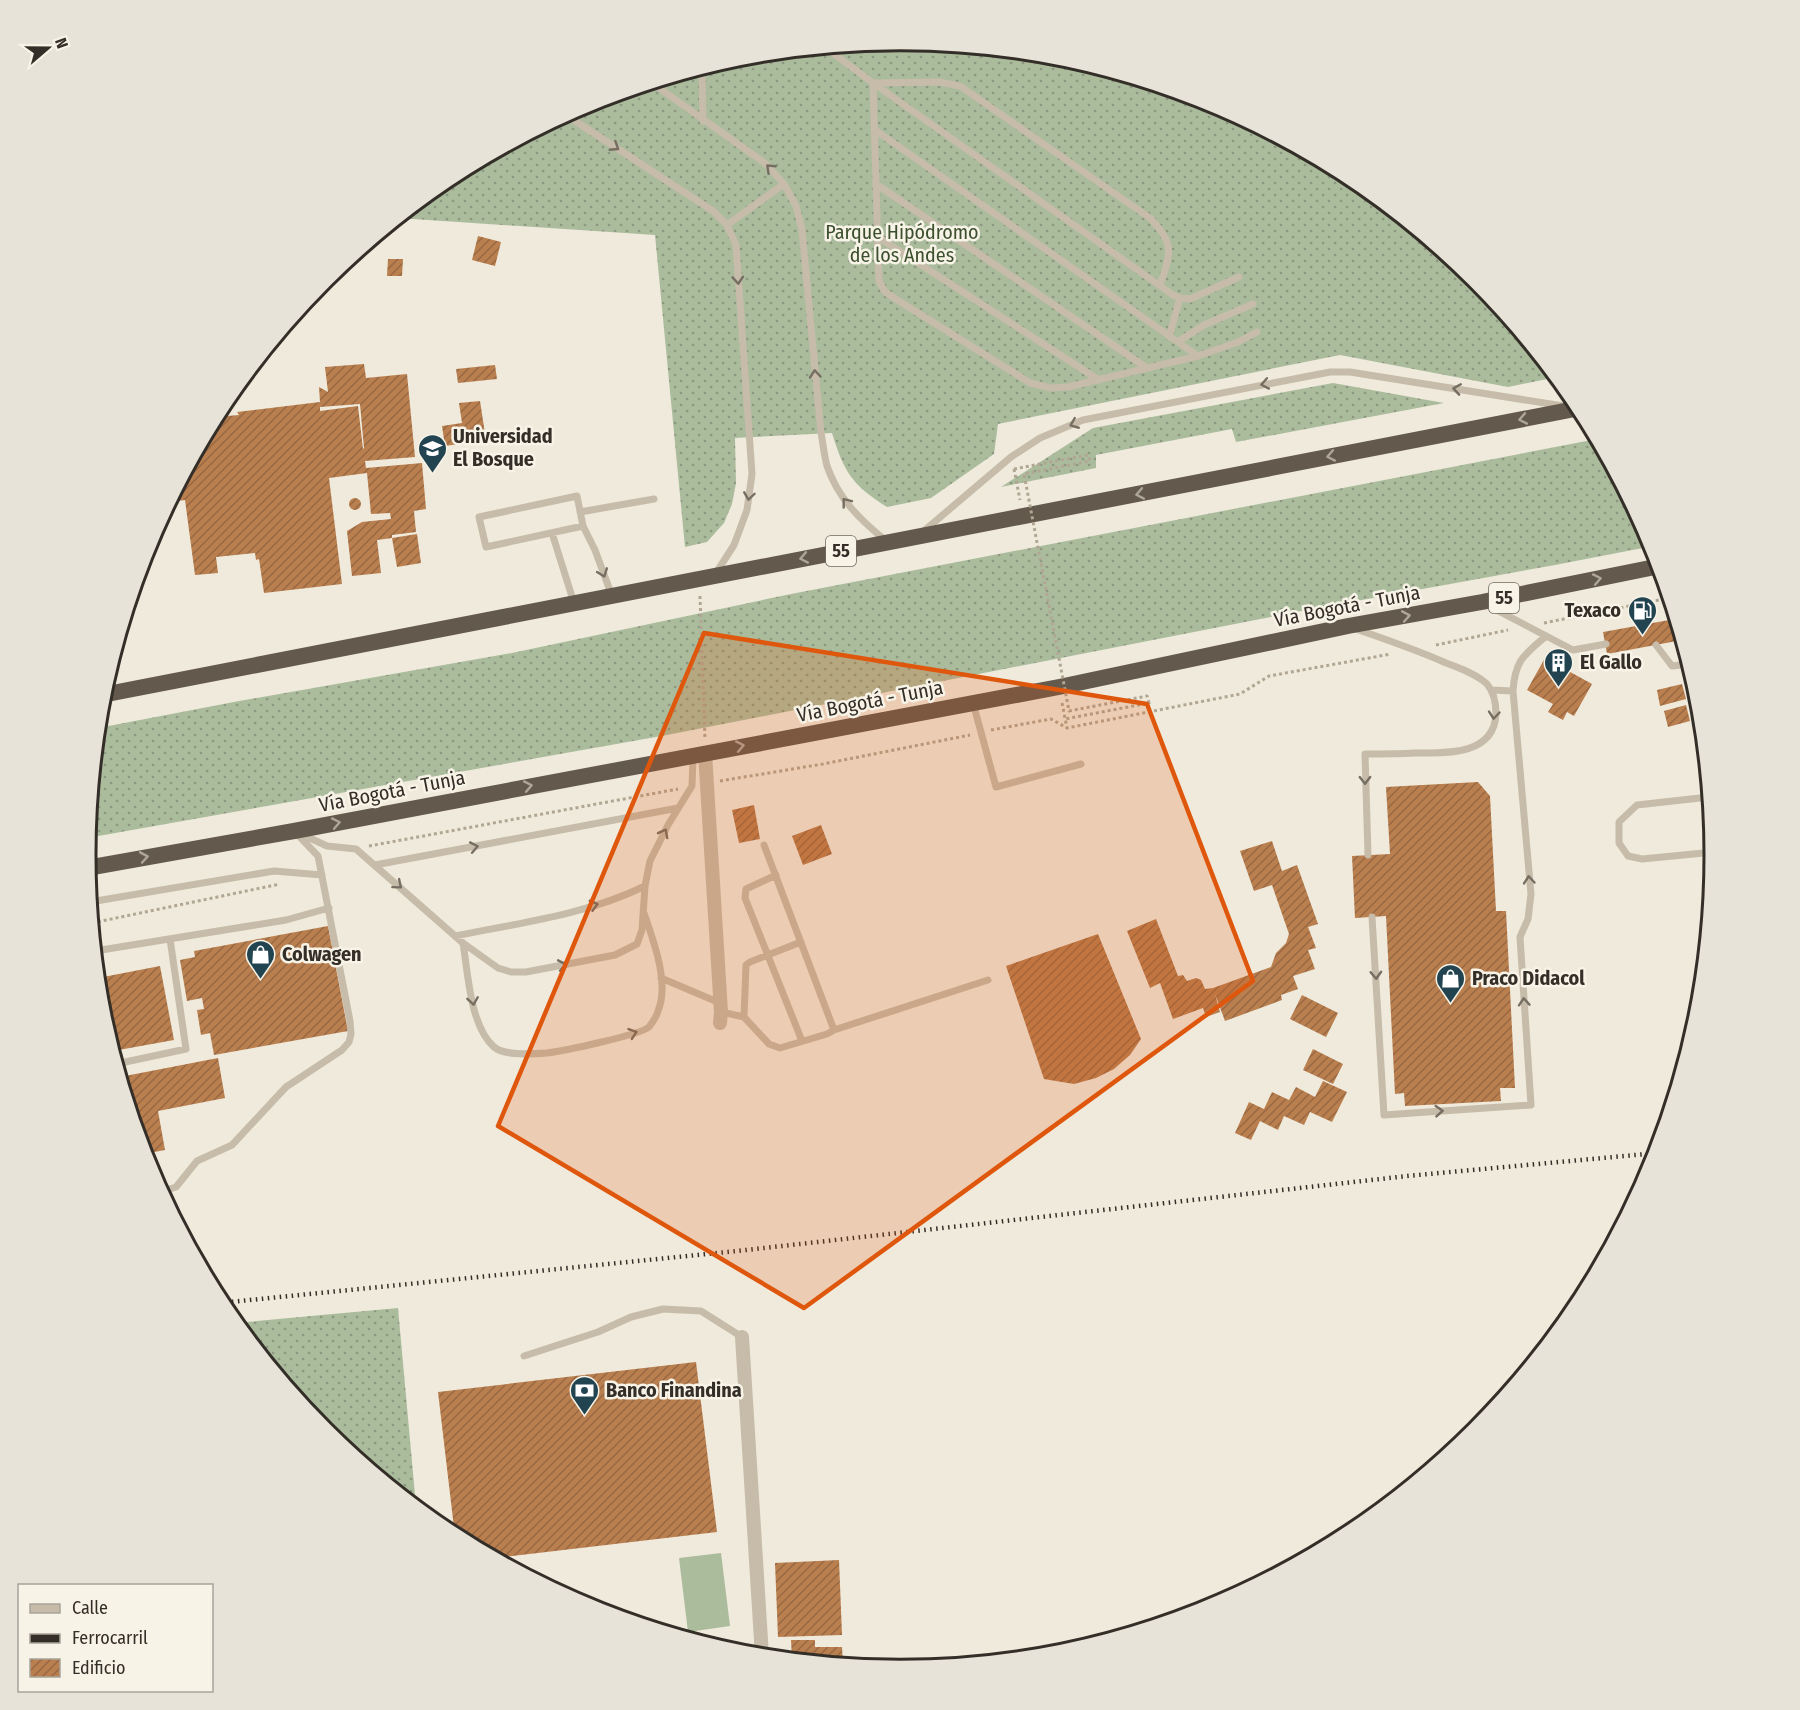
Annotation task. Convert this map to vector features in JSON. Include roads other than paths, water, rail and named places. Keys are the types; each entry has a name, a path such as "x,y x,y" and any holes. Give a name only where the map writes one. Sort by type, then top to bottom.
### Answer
{"highway":[{"name":"55","path":"112,692 1570,410"},
{"name":"Vía Bogotá - Tunja","path":"96,866 1059,687 1348,626 1651,568"}],"street":[{"path":"699,754 707,783 720,1013"},
{"path":"742,1337 761,1647"}],"lane":[{"path":"834,54 1173,296 1190,299 1239,277"},
{"path":"702,76 703,121"},
{"path":"873,83 939,82 960,86 1150,218 1163,231 1170,248 1160,285"},
{"path":"873,83 879,282 885,292 1030,383 1051,388 1068,387 1198,356 1238,342 1257,332"},
{"path":"659,88 766,164 784,184 796,206 802,230 821,432 827,465 840,495 861,521 888,542"},
{"path":"574,120 713,211 727,225 736,245 753,474 747,510 734,545 706,577"},
{"path":"875,130 1198,356"},
{"path":"727,225 784,184"},
{"path":"876,184 1147,368"},
{"path":"878,237 1099,380"},
{"path":"1169,337 1180,298"},
{"path":"1179,341 1204,325 1253,304"},
{"path":"917,537 1011,457 1040,438 1083,420 1330,372 1350,372 1568,406"},
{"path":"583,526 486,547 479,517 576,496 583,526 595,550 612,596"},
{"path":"580,512 654,500"},
{"path":"552,533 574,603"},
{"path":"1482,602 1573,650 1606,644"},
{"path":"1348,626 1415,649 1466,671 1486,684 1491,690 1495,703 1495,718 1490,734 1477,745 1452,753 1365,754 1368,855"},
{"path":"1372,917 1384,1115 1531,1106 1520,936 1528,919 1531,894 1513,691 1517,665 1526,653 1546,636"},
{"path":"1656,645 1672,666 1681,665"},
{"path":"1491,690 1513,691"},
{"path":"973,703 996,787 1081,765"},
{"path":"294,831 327,846 356,849 463,943 498,968 511,972 526,972 615,955 637,944 642,930 645,886 650,861 692,786 699,754"},
{"path":"1702,798 1636,805 1619,822 1619,843 1628,856 1642,859 1704,853"},
{"path":"375,865 678,808"},
{"path":"169,1189 176,1187 197,1161 232,1145 286,1087 337,1054 349,1042 350,1021 318,856 294,831"},
{"path":"764,845 834,1030"},
{"path":"98,901 274,871 322,875"},
{"path":"776,875 750,886 746,890 745,898 802,1041"},
{"path":"455,936 558,915 615,899 645,886"},
{"path":"102,950 286,920 329,908"},
{"path":"463,943 475,1017 482,1033 495,1048 507,1053 548,1053 634,1034 649,1026 659,1011 662,996 660,963 643,908"},
{"path":"123,1063 186,1049 170,939"},
{"path":"744,1017 746,965 801,942"},
{"path":"661,978 720,1013 744,1017 769,1044 780,1048 987,980"},
{"path":"524,1356 598,1332 631,1317 663,1309 701,1311 742,1337"}],"railway":[{"path":"231,1302 737,1251 1407,1176 1646,1154"}],"place":[{"name":"Universidad El Bosque","path":"432,474"},
{"name":"Texaco","path":"1642,636"},
{"name":"El Gallo","path":"1559,688"},
{"name":"Colwagen","path":"261,980"},
{"name":"Praco Didacol","path":"1451,1004"},
{"name":"Banco Finandina","path":"585,1416"}],"park label":[{"name":"Parque Hipódromo de los Andes","path":"902,244"}]}
